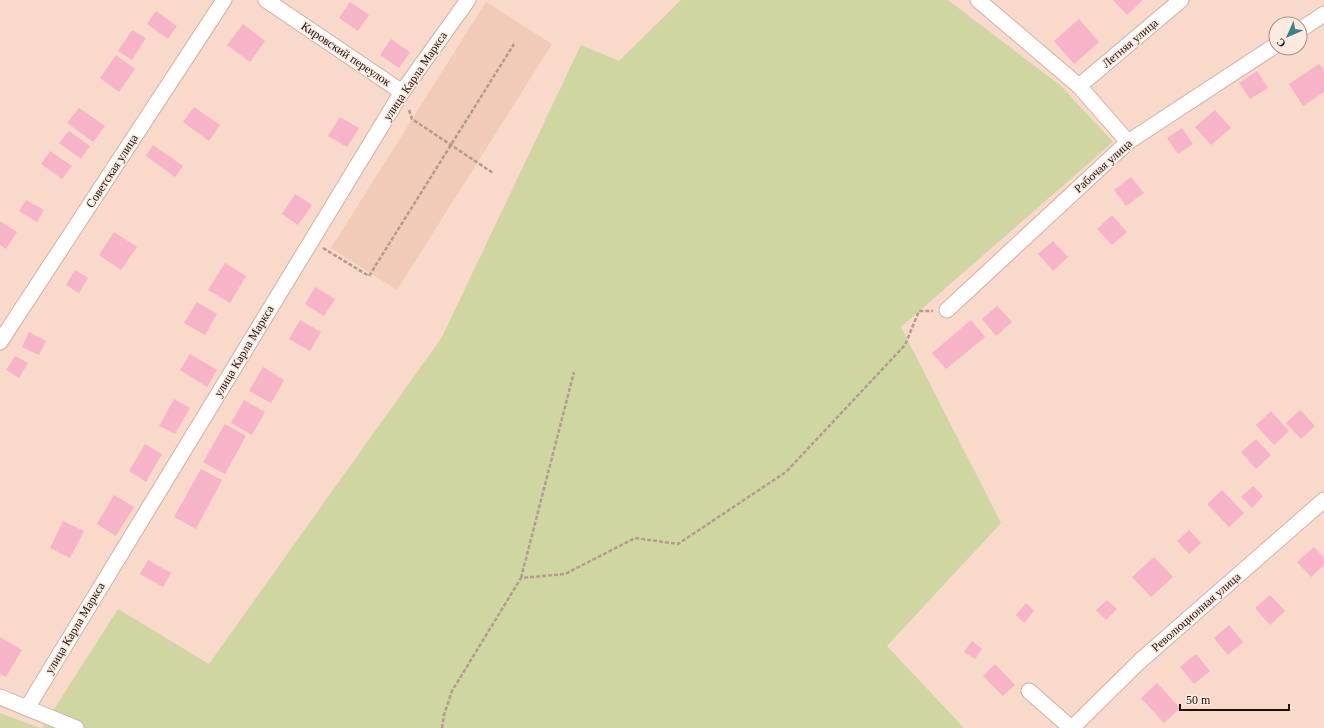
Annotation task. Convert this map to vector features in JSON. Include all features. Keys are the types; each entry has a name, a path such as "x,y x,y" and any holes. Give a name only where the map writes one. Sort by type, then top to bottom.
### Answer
{"street":[{"name":"Советская улица","path":"0,342 224,0"},
{"name":"Кировский переулок","path":"266,0 402,92"},
{"name":"улица Карла Маркса","path":"27,708 402,92 468,0"},
{"path":"978,0 1079,86 1128,142"},
{"name":"Летняя улица","path":"1079,86 1181,0"},
{"path":"1308,25 1324,14"},
{"name":"Рабочая улица","path":"947,310 1128,142 1268,50"},
{"name":"Революционная улица","path":"1071,728 1140,661 1324,500"},
{"path":"1029,691 1071,728"},
{"path":"0,696 76,728"}],"path":[{"path":"311,240 369,276 514,44"},
{"name":"Кировский переулок","path":"402,92 412,119 493,173"},
{"path":"521,578 565,574 635,538 678,544 786,472 905,345 919,311 947,310"},
{"path":"442,728 444,715 452,691 521,578 574,372"}],"shaded area":[{"path":"486,2 552,44 397,290 331,248"}],"green space":[{"path":"681,0 948,0 1061,86 1113,142 901,327 1001,523 887,646 964,728 42,728 118,609 209,664 442,337 581,45 619,61"},
{"path":"0,713 40,728 0,728"}],"building":[{"path":"1113,0 1143,0 1127,15"},
{"path":"350,2 369,15 358,31 339,18"},
{"path":"156,11 177,26 168,39 147,24"},
{"path":"1079,19 1099,42 1074,64 1054,41"},
{"path":"243,24 265,41 250,62 227,45"},
{"path":"132,30 146,38 132,60 118,51"},
{"path":"391,39 410,52 399,68 380,55"},
{"path":"116,55 135,69 119,92 100,78"},
{"path":"1319,64 1324,71 1324,92 1303,106 1289,84"},
{"path":"1257,71 1268,88 1250,99 1239,83"},
{"path":"194,107 220,125 209,141 183,122"},
{"path":"79,108 105,126 93,142 67,123"},
{"path":"1215,110 1231,128 1211,145 1195,127"},
{"path":"340,117 359,128 347,147 328,136"},
{"path":"1182,128 1193,144 1178,154 1167,138"},
{"path":"69,131 90,146 81,159 59,143"},
{"path":"153,145 183,166 175,177 146,156"},
{"path":"50,151 72,166 62,179 41,164"},
{"path":"1131,177 1144,193 1126,206 1114,190"},
{"path":"295,194 312,205 298,225 282,214"},
{"path":"26,200 44,210 37,222 19,211"},
{"path":"1112,215 1127,232 1112,245 1097,229"},
{"path":"0,221 17,232 6,249 0,245"},
{"path":"114,232 137,247 121,270 99,255"},
{"path":"1053,241 1068,257 1053,271 1038,254"},
{"path":"225,263 246,276 230,303 208,290"},
{"path":"75,270 88,278 79,293 66,285"},
{"path":"315,287 335,299 324,316 305,304"},
{"path":"197,302 217,314 205,335 184,323"},
{"path":"997,306 1012,322 996,336 982,319"},
{"path":"300,320 321,332 310,351 289,339"},
{"path":"971,320 985,337 946,369 932,353"},
{"path":"29,332 46,341 39,355 22,347"},
{"path":"190,354 217,370 207,387 180,370"},
{"path":"15,356 28,363 19,378 6,370"},
{"path":"263,367 284,380 271,403 249,391"},
{"path":"174,399 190,408 175,434 159,426"},
{"path":"244,400 265,412 252,435 231,423"},
{"path":"1300,410 1315,426 1301,439 1286,423"},
{"path":"1271,411 1289,431 1274,445 1256,425"},
{"path":"225,424 246,436 225,474 203,462"},
{"path":"1256,439 1271,455 1256,469 1241,452"},
{"path":"145,444 162,454 146,482 129,471"},
{"path":"201,469 222,480 196,529 174,517"},
{"path":"1253,486 1263,496 1252,508 1241,497"},
{"path":"1222,490 1244,513 1229,527 1207,504"},
{"path":"114,495 134,507 116,536 97,524"},
{"path":"63,521 84,531 70,558 50,548"},
{"path":"1189,530 1201,543 1189,554 1177,541"},
{"path":"1314,547 1324,558 1324,565 1311,577 1297,562"},
{"path":"1154,557 1173,577 1151,597 1132,577"},
{"path":"148,560 171,573 163,587 140,574"},
{"path":"1270,595 1285,611 1270,625 1255,608"},
{"path":"1107,600 1117,609 1106,620 1096,610"},
{"path":"1026,603 1034,611 1024,623 1016,615"},
{"path":"1229,625 1243,642 1228,655 1214,638"},
{"path":"0,637 22,650 6,677 0,674"},
{"path":"972,641 982,649 975,659 964,652"},
{"path":"1196,654 1210,671 1194,684 1180,667"},
{"path":"995,664 1015,685 1003,696 983,676"},
{"path":"1157,683 1180,708 1164,723 1141,698"}]}
